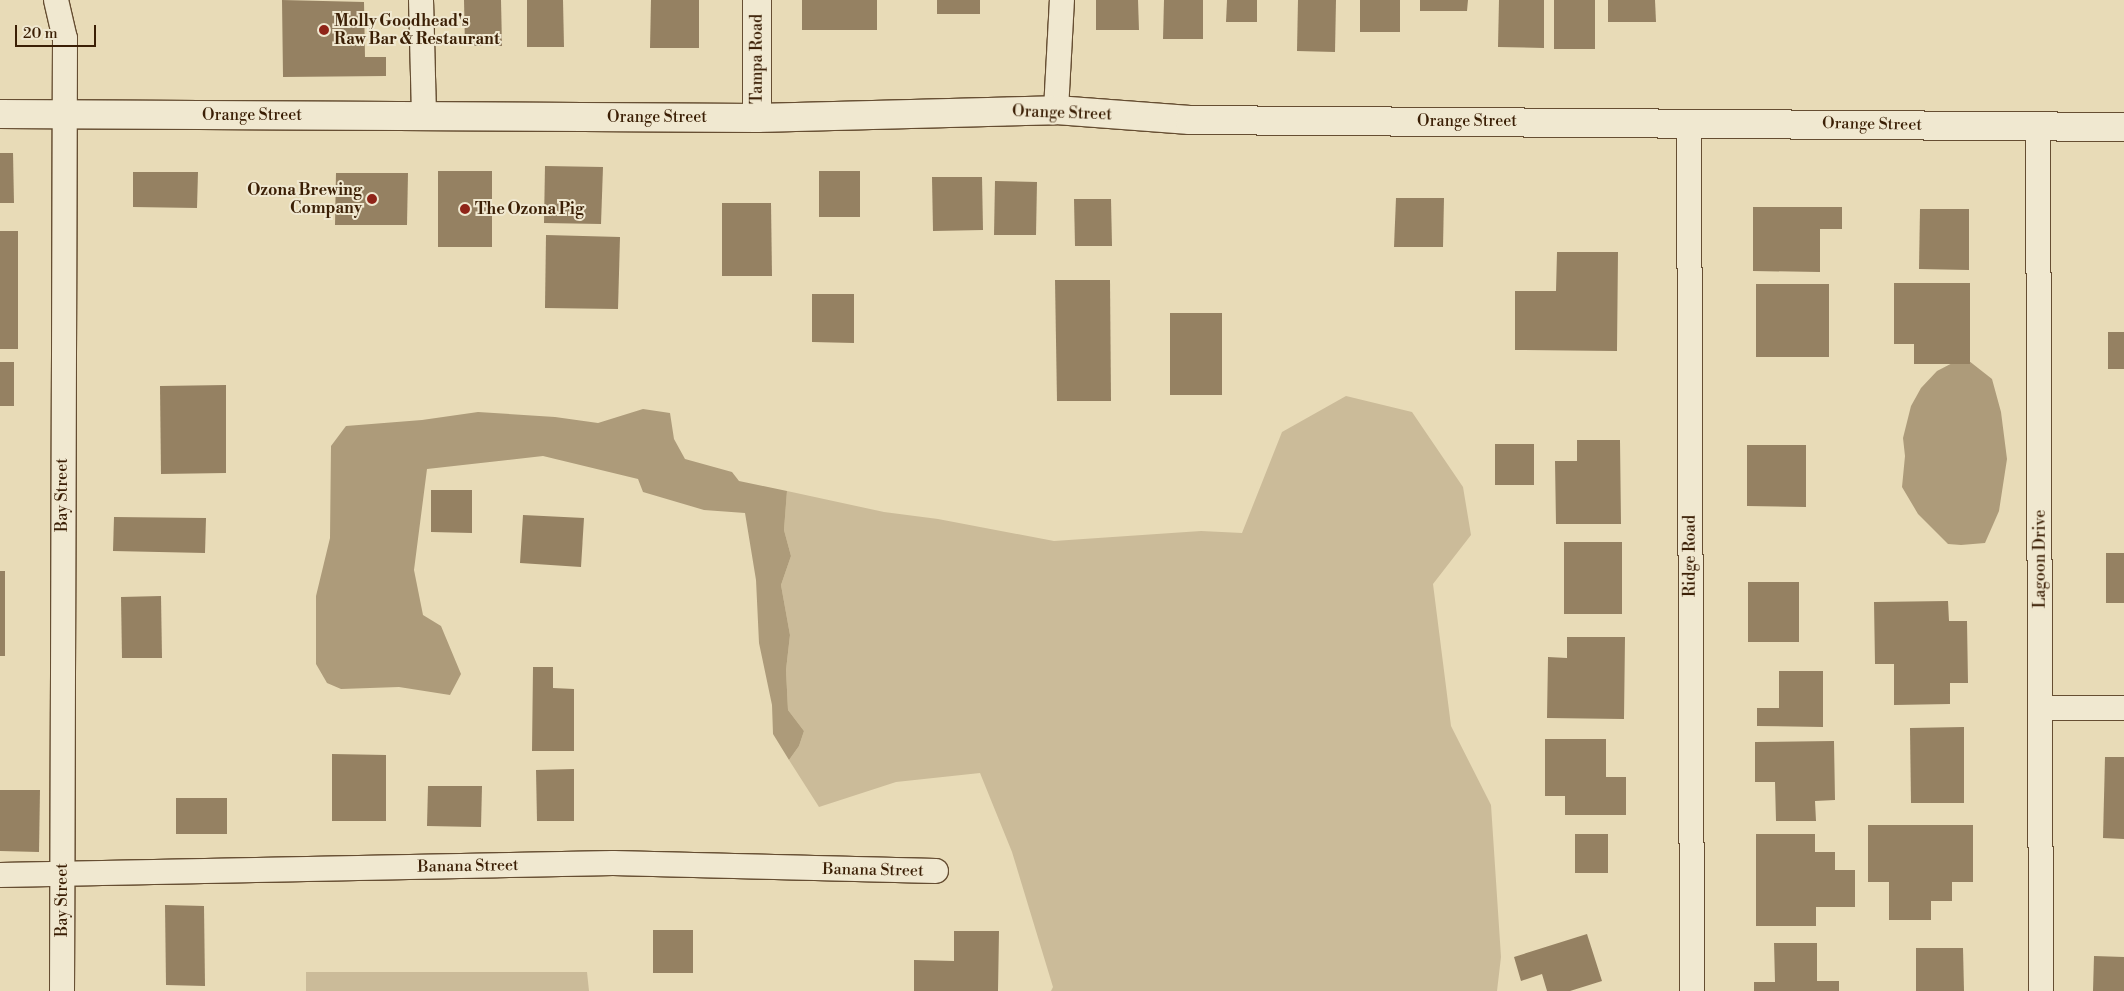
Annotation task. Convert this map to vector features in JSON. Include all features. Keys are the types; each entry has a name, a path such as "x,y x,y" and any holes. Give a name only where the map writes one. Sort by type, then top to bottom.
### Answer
{"street":[{"name":"Bay Street","path":"56,0 65,38 63,114 62,991"},
{"path":"421,0 424,115"},
{"name":"Tampa Road","path":"757,0 757,118"},
{"path":"1056,110 1062,0"},
{"name":"Orange Street","path":"0,114 757,118 1056,110 1190,120 1689,122 2124,127"},
{"name":"Ridge Road","path":"1689,122 1692,991"},
{"name":"Lagoon Drive","path":"2038,127 2041,991"},
{"path":"2040,708 2124,708"},
{"name":"Banana Street","path":"0,875 613,863 936,871"}],"shaded area":[{"path":"1964,357 1992,379 2001,412 2007,459 1999,511 1985,543 1961,545 1948,544 1918,514 1902,487 1905,456 1903,438 1911,406 1921,388 1937,371"},
{"path":"1346,396 1412,412 1463,487 1471,535 1433,584 1451,726 1491,805 1501,957 1497,991 1051,991 1053,987 1012,852 980,773 896,782 819,807 789,760 799,746 804,731 788,710 786,670 790,635 781,585 791,556 784,530 787,491 884,512 938,519 1054,541 1201,531 1242,533 1282,432"},
{"path":"643,409 670,413 674,439 685,459 732,472 739,481 787,491 784,530 791,556 781,585 790,635 786,670 788,710 804,731 799,746 789,760 773,734 772,705 759,643 756,580 745,513 704,510 643,492 638,479 543,456 427,469 414,570 423,615 441,626 461,674 450,695 399,687 341,689 327,683 316,664 316,596 330,538 331,446 346,426 422,420 478,412 555,417 598,423"},
{"path":"306,972 587,972 589,991 306,991"}],"building":[{"name":"Molly Goodhead's Raw Bar & Restaurant","path":"282,0 364,2 365,57 386,57 386,76 283,77"},
{"path":"464,0 501,0 502,46 465,46"},
{"path":"527,0 563,0 564,47 527,47"},
{"path":"651,0 699,0 699,48 650,48"},
{"path":"802,0 877,0 877,30 802,30"},
{"path":"937,0 980,0 980,14 937,14"},
{"path":"1096,0 1138,0 1139,30 1096,30"},
{"path":"1164,0 1203,0 1203,39 1163,39"},
{"path":"1227,0 1257,0 1257,22 1226,22"},
{"path":"1298,0 1336,0 1335,52 1297,51"},
{"path":"1360,0 1400,0 1400,32 1360,32"},
{"path":"1420,0 1468,0 1467,11 1420,11"},
{"path":"1499,0 1544,0 1544,48 1498,47"},
{"path":"1554,0 1595,0 1595,49 1554,49"},
{"path":"1608,0 1655,0 1656,22 1608,22"},
{"path":"0,153 13,153 14,203 0,203"},
{"path":"545,166 603,167 601,224 544,223"},
{"name":"The Ozona Pig","path":"438,171 492,171 492,247 438,247"},
{"path":"819,171 860,171 860,217 819,217"},
{"path":"133,172 198,172 197,208 133,207"},
{"name":"Ozona Brewing Company","path":"336,173 408,173 407,225 335,225"},
{"path":"932,177 982,177 983,230 933,231"},
{"path":"995,181 1037,182 1036,235 994,235"},
{"path":"1396,198 1444,198 1443,247 1394,247"},
{"path":"1074,199 1111,199 1112,246 1075,246"},
{"path":"722,203 771,203 772,276 722,276"},
{"path":"1753,207 1842,207 1842,229 1820,229 1820,272 1753,271"},
{"path":"1920,209 1969,209 1969,270 1919,269"},
{"path":"0,231 18,231 18,349 0,349"},
{"path":"546,235 620,237 618,309 545,308"},
{"path":"1557,252 1618,252 1617,351 1515,350 1515,291 1556,291"},
{"path":"1055,280 1110,280 1111,401 1057,401"},
{"path":"1894,283 1970,283 1970,364 1914,364 1914,344 1894,344"},
{"path":"1756,284 1829,284 1829,357 1756,357"},
{"path":"812,294 854,294 854,343 812,342"},
{"path":"1170,313 1222,313 1222,395 1170,395"},
{"path":"2108,332 2124,332 2124,369 2108,369"},
{"path":"0,362 14,362 14,406 0,406"},
{"path":"226,385 226,473 161,474 160,386"},
{"path":"1577,440 1620,440 1621,524 1556,524 1555,461 1577,461"},
{"path":"1495,444 1534,444 1534,485 1495,485"},
{"path":"1747,445 1806,445 1806,507 1747,506"},
{"path":"431,490 472,490 472,533 431,532"},
{"path":"523,515 584,518 581,567 520,563"},
{"path":"114,517 206,518 205,553 113,551"},
{"path":"1564,542 1622,542 1622,614 1564,614"},
{"path":"2106,553 2124,553 2124,603 2106,603"},
{"path":"0,571 5,571 5,656 0,656"},
{"path":"1748,582 1799,582 1799,642 1748,642"},
{"path":"161,596 162,658 122,658 121,597"},
{"path":"1948,601 1949,621 1967,621 1968,683 1950,683 1950,704 1894,705 1894,664 1875,664 1874,602"},
{"path":"1567,637 1625,637 1624,719 1547,718 1548,657 1567,658"},
{"path":"533,667 553,667 553,688 574,689 574,751 532,751"},
{"path":"1779,671 1823,671 1823,727 1757,726 1757,708 1779,708"},
{"path":"1964,727 1964,803 1911,803 1910,728"},
{"path":"1545,739 1606,739 1606,777 1626,777 1626,815 1565,815 1565,796 1545,796"},
{"path":"1834,741 1835,800 1815,801 1816,821 1776,821 1775,782 1755,782 1755,742"},
{"path":"332,754 386,755 386,821 332,821"},
{"path":"2105,757 2124,757 2124,839 2103,838"},
{"path":"574,769 574,821 537,821 536,770"},
{"path":"428,786 482,786 481,827 427,826"},
{"path":"0,790 40,790 39,852 0,851"},
{"path":"176,798 227,798 227,834 176,834"},
{"path":"1868,825 1973,825 1973,882 1952,882 1952,901 1931,901 1931,920 1889,920 1889,882 1868,882"},
{"path":"1575,834 1608,834 1608,873 1575,873"},
{"path":"1756,834 1815,834 1815,852 1835,852 1835,870 1855,870 1855,907 1816,907 1816,926 1756,926"},
{"path":"165,905 204,906 205,986 166,985"},
{"path":"653,930 693,930 693,973 653,973"},
{"path":"954,931 999,931 998,991 914,991 914,960 954,961"},
{"path":"1587,934 1602,981 1570,991 1547,991 1542,974 1521,981 1514,957"},
{"path":"1774,943 1817,943 1817,981 1839,981 1839,991 1754,991 1754,982 1775,982"},
{"path":"1916,948 1963,948 1964,991 1916,991"},
{"path":"2094,956 2124,957 2124,991 2093,991"}],"place":[{"name":"Molly Goodhead's Raw Bar & Restaurant","path":"324,30"},
{"name":"Ozona Brewing Company","path":"372,199"},
{"name":"The Ozona Pig","path":"465,209"}]}
